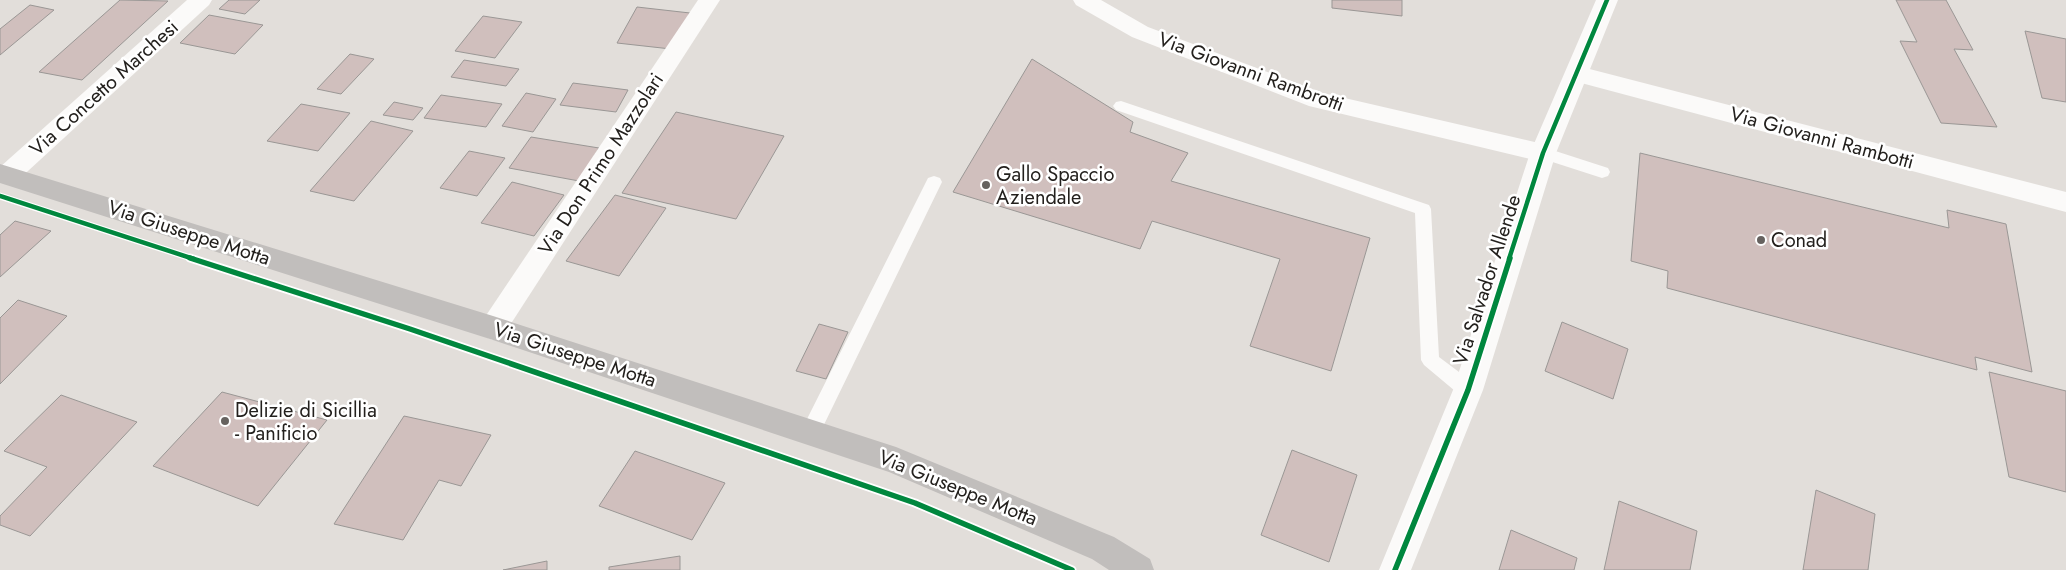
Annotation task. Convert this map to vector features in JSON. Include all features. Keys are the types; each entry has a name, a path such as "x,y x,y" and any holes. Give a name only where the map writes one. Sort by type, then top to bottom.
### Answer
{"main road":[{"name":"Via Giuseppe Motta","path":"3,174 493,328 914,468 1103,548 1138,570"}],"street":[{"name":"Via Concetto Marchesi","path":"3,174 201,0"},
{"name":"Via Don Primo Mazzolari","path":"493,328 709,0"},
{"name":"Via Giovanni Rambrotti","path":"1084,0 1140,32 1318,100 1543,153"},
{"name":"Via Salvador Allende","path":"1395,570 1468,390 1543,153 1578,74 1607,0"},
{"name":"Via Giovanni Rambotti","path":"1578,74 2066,202"}],"lane":[{"path":"1121,106 1424,209 1430,360 1468,390"},
{"path":"1543,153 1602,172"},
{"path":"810,433 934,182"}],"building":[{"path":"120,0 168,1 82,80 39,72"},
{"path":"229,0 260,0 245,14 219,9"},
{"path":"1332,0 1402,0 1402,16 1332,8"},
{"path":"1896,0 1946,0 1973,50 1954,49 1997,127 1941,123 1900,41 1917,42"},
{"path":"30,5 54,10 0,55 0,29"},
{"path":"637,7 690,13 671,49 617,43"},
{"path":"209,15 263,25 235,54 180,43"},
{"path":"483,16 522,22 495,58 455,51"},
{"path":"2025,31 2066,39 2066,102 2042,98"},
{"path":"350,54 374,59 341,94 317,89"},
{"path":"1032,59 1133,122 1130,132 1188,153 1171,181 1370,238 1331,371 1250,346 1280,259 1152,221 1140,249 953,192"},
{"path":"464,60 519,69 506,86 451,77"},
{"path":"573,83 628,90 616,112 560,105"},
{"path":"526,93 556,99 533,132 502,126"},
{"path":"441,95 502,104 486,127 424,118"},
{"path":"394,102 423,108 413,120 383,115"},
{"path":"301,104 350,113 318,151 267,141"},
{"path":"676,112 784,136 736,219 622,193"},
{"path":"371,121 413,131 354,201 310,191"},
{"path":"531,137 599,148 579,181 509,168"},
{"path":"469,151 505,158 477,196 440,188"},
{"path":"1640,153 1949,228 1947,210 2006,224 2032,372 1975,357 1977,370 1667,288 1668,271 1631,261"},
{"path":"512,182 564,195 534,236 481,223"},
{"path":"615,195 666,208 619,276 566,261"},
{"path":"15,221 51,231 0,277 0,235"},
{"path":"18,300 67,316 0,384 0,318"},
{"path":"1562,322 1628,349 1613,399 1545,371"},
{"path":"819,324 848,332 826,379 796,371"},
{"path":"1989,372 2066,391 2066,492 2009,477"},
{"path":"222,392 327,420 258,506 153,466"},
{"path":"61,395 137,422 30,536 0,525 0,516 47,467 4,451"},
{"path":"404,416 491,435 461,486 439,480 403,540 334,524"},
{"path":"1292,450 1357,475 1329,562 1261,535"},
{"path":"635,451 725,483 692,540 599,506"},
{"path":"1816,490 1875,514 1868,570 1803,570"},
{"path":"1619,501 1697,531 1690,570 1604,570"},
{"path":"1511,530 1577,558 1574,570 1499,570"},
{"path":"680,556 680,570 609,570 609,567"},
{"path":"547,561 547,570 503,570"}],"cycle path":[{"path":"1395,570 1468,390 1543,153 1607,0"},
{"path":"0,196 410,329 915,503 1072,570"}],"place":[{"name":"Gallo Spaccio Aziendale","path":"986,185"},
{"name":"Conad","path":"1761,240"},
{"name":"Delizie di Sicillia - Panificio","path":"225,421"}]}
